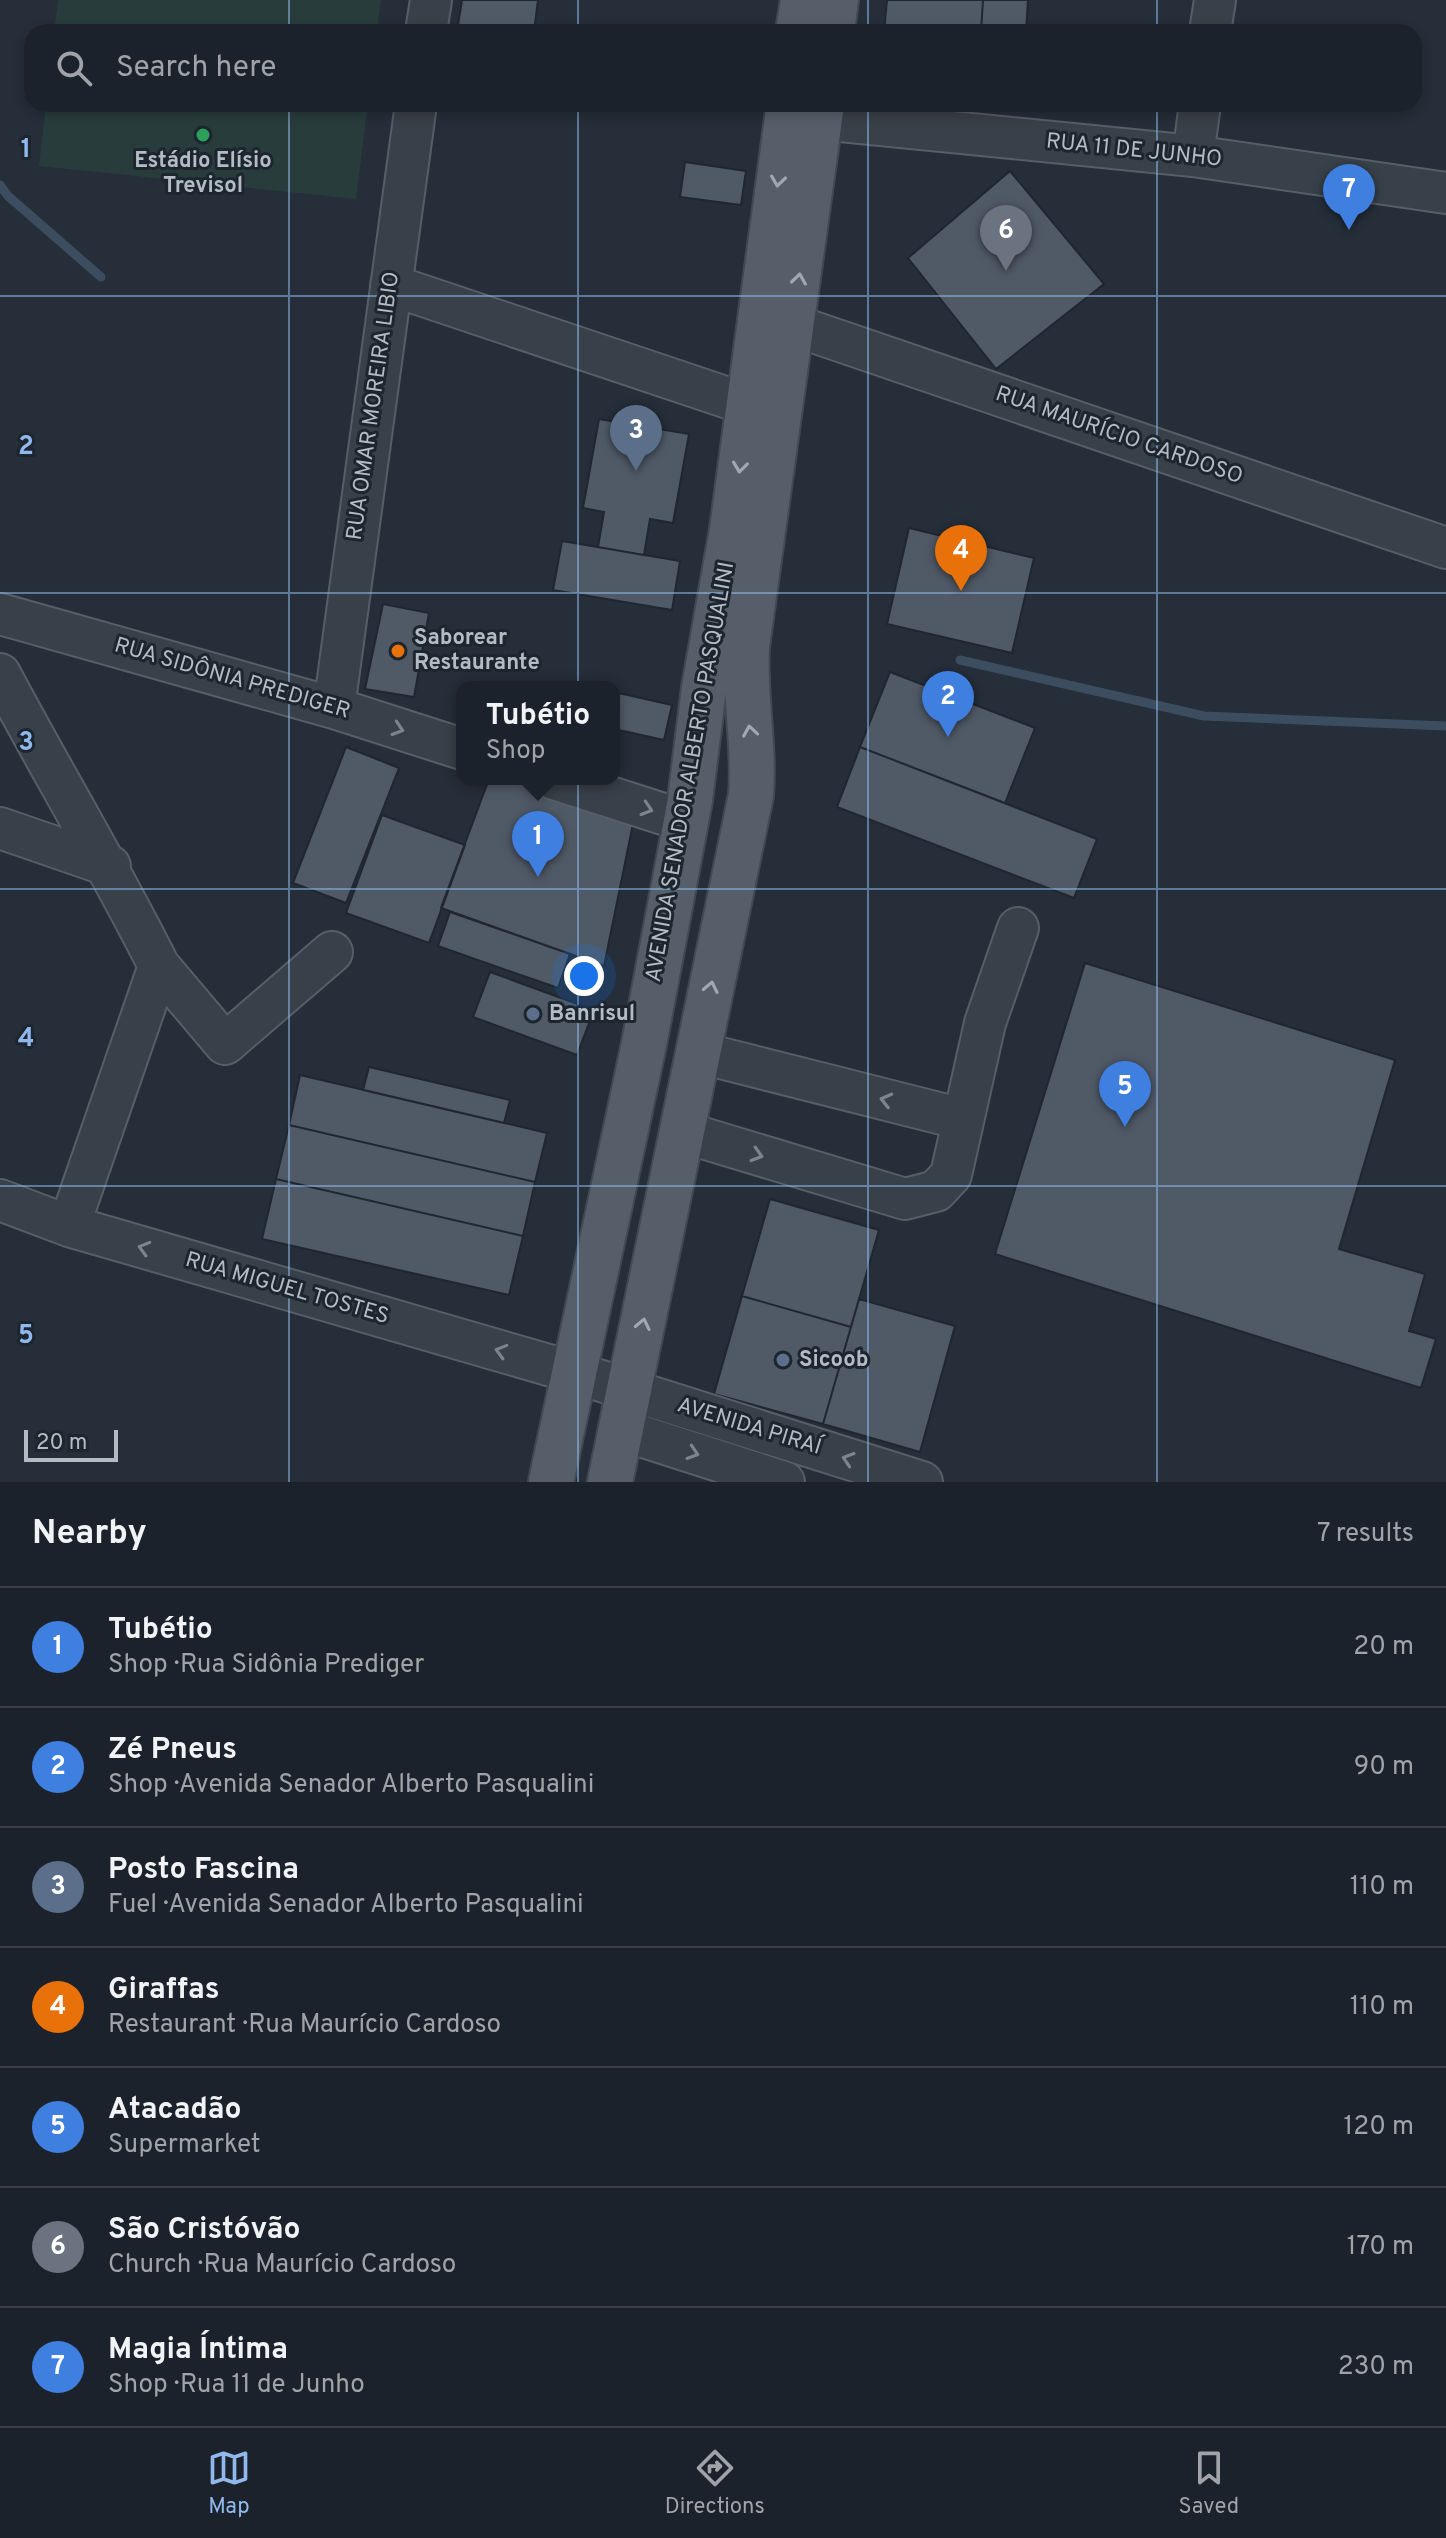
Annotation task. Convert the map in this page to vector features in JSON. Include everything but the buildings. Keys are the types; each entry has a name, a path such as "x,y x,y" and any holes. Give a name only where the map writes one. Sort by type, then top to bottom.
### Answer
{"main road":[{"path":"799,24 803,0"},
{"path":"833,24 836,0"},
{"name":"AVENIDA SENADOR ALBERTO PASQUALINI","path":"610,1482 605,1393 644,1044 685,821 749,405 809,112"},
{"name":"AVENIDA SENADOR ALBERTO PASQUALINI","path":"551,1482 605,1393 683,1132 747,812 754,756 746,690 747,646 793,325 810,112"},
{"path":"685,821 715,829 732,824 747,812"},
{"path":"578,1482 587,1440 605,1393"}],"street":[{"path":"427,24 431,0"},
{"path":"1211,24 1215,0"},
{"name":"RUA OMAR MOREIRA LIBIO","path":"334,708 415,112"},
{"name":"RUA 11 DE JUNHO","path":"834,112 1193,156 1446,193"},
{"path":"1193,156 1199,112"},
{"path":"391,285 749,405"},
{"name":"RUA MAURÍCIO CARDOSO","path":"793,325 1446,548"},
{"name":"RUA SIDÔNIA PREDIGER","path":"0,614 334,708 456,747"},
{"path":"0,674 65,797 110,866 159,966 225,1044 332,952"},
{"path":"573,785 685,821"},
{"path":"0,828 110,866"},
{"path":"683,1132 905,1199 936,1191 951,1175 985,1023 1018,928"},
{"path":"69,1226 159,966"},
{"path":"697,1052 962,1119"},
{"name":"RUA MIGUEL TOSTES","path":"0,1200 69,1226 605,1393"},
{"name":"AVENIDA PIRAÍ","path":"605,1393 784,1482"},
{"name":"AVENIDA PIRAÍ","path":"605,1393 922,1482"}],"shaded area":[{"path":"58,0 381,0 378,24 55,24"},
{"name":"Estádio Elísio Trevisol","path":"45,112 367,112 356,199 39,166"}],"waterway":[{"path":"0,185 8,196 101,277"},
{"path":"960,660 1204,716 1446,726"}],"place":[{"name":"Estádio Elísio Trevisol","path":"203,135"},
{"name":"Magia Íntima","path":"1349,230"},
{"name":"São Cristóvão","path":"1006,271"},
{"name":"Posto Fascina","path":"636,471"},
{"name":"Giraffas","path":"961,591"},
{"name":"Saborear Restaurante","path":"398,651"},
{"name":"Zé Pneus","path":"948,737"},
{"name":"Tubétio","path":"538,877"},
{"name":"Banrisul","path":"533,1014"},
{"name":"Atacadão","path":"1125,1127"},
{"name":"Sicoob","path":"783,1360"}]}
